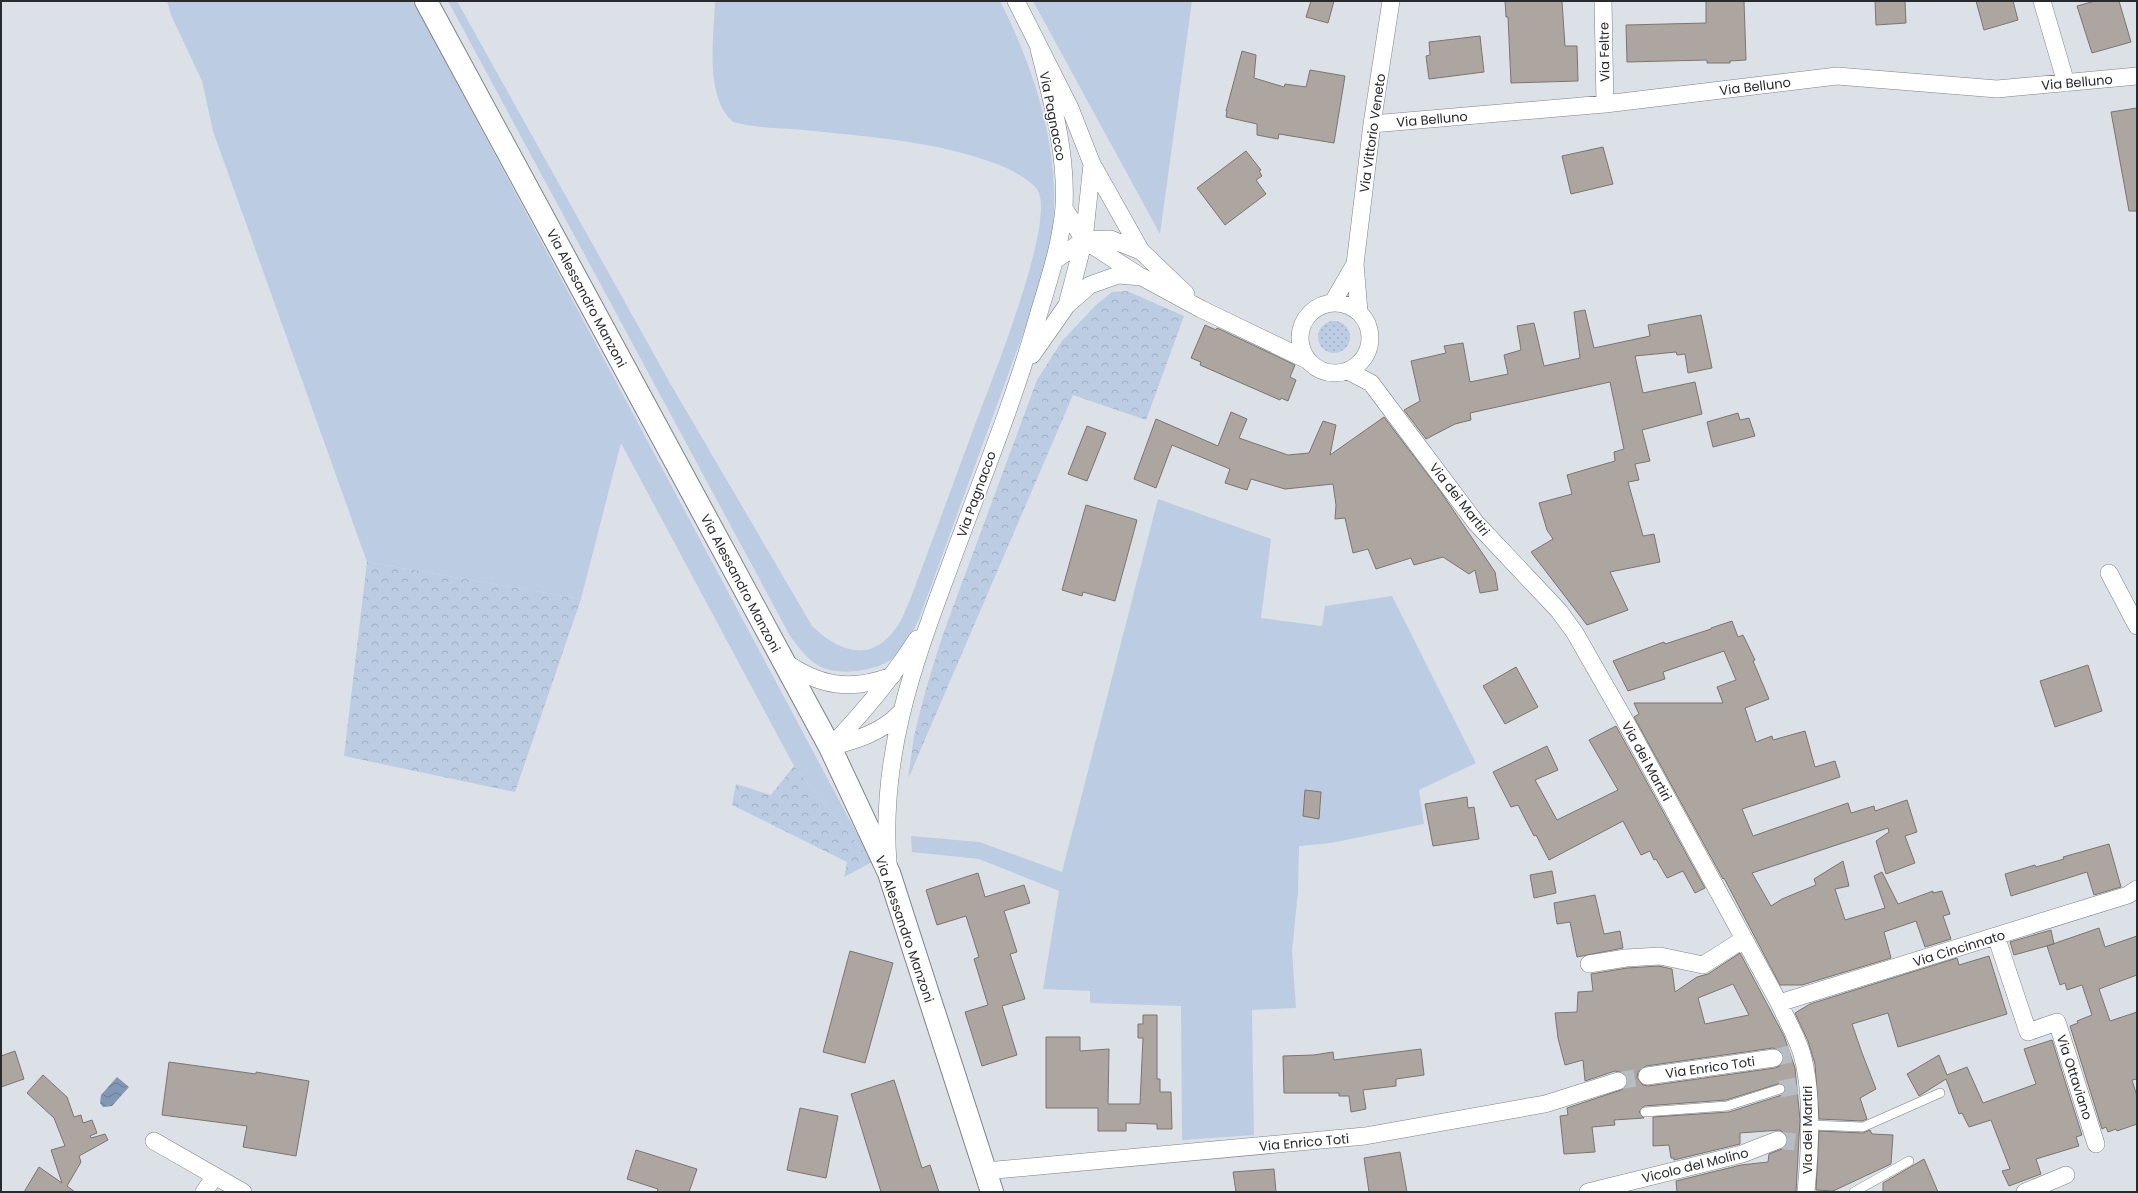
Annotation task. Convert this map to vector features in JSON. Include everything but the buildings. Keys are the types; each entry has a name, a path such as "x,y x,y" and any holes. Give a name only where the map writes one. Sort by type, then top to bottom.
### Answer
{"street":[{"name":"Via Alessandro Manzoni","path":"426,1 830,747 889,873 992,1192"},
{"name":"Via Pagnacco","path":"1016,1 1070,108 1092,164 1141,251 1201,309"},
{"name":"Via Vittorio Veneto","path":"1359,312 1355,264 1372,124 1391,1"},
{"name":"Via Feltre","path":"1603,1 1604,104"},
{"path":"2042,1 2066,83"},
{"name":"Via Pagnacco","path":"889,873 886,839 889,791 893,754 900,713 929,621 1023,367 1054,261 1064,208 1062,154 1055,112 1039,49"},
{"name":"Via Belluno","path":"1372,124 1604,104 1837,76 1997,89 2137,76"},
{"name":"Via Pagnacco","path":"1067,305 1084,240 1092,164"},
{"name":"Via Pagnacco","path":"1064,208 1084,240 1142,277 1201,309 1307,360"},
{"name":"Via Pagnacco","path":"1084,240 1110,239 1141,251"},
{"path":"1054,261 1084,240"},
{"name":"Via Vittorio Veneto","path":"1333,302 1355,264"},
{"name":"Via Pagnacco","path":"1023,367 1067,305 1090,285 1118,275 1142,277"},
{"path":"1264,339 1287,337 1302,324 1314,308 1333,302 1351,306 1359,312 1366,321 1370,332 1370,344 1366,356 1358,364 1348,370 1337,373 1325,372 1315,367 1307,360 1299,342 1302,324"},
{"name":"Via dei Martiri","path":"1366,356 1371,383"},
{"name":"Via dei Martiri","path":"1348,370 1371,383 1476,523 1559,612 1575,633 1623,717 1779,1003 1797,1052 1804,1084 1810,1125 1805,1143 1806,1192"},
{"path":"2109,573 2137,626"},
{"name":"Via Pagnacco","path":"830,747 854,722 892,676 929,621"},
{"path":"782,660 804,675 823,682 847,685 872,683 892,676"},
{"name":"Via Pagnacco","path":"830,747 852,742 874,733 890,724 900,713"},
{"name":"Via Cincinnato","path":"1779,1003 2128,895 2137,889"},
{"name":"Via Ottaviano","path":"1996,936 2028,1032 2057,1022 2096,1144"},
{"path":"1589,964 1626,958 1660,956 1703,965 1744,939"},
{"name":"Via Enrico Toti","path":"1647,1076 1774,1058"},
{"name":"Via Enrico Toti","path":"986,1171 1365,1136 1545,1104 1618,1081"},
{"name":"Vicolo del Molino","path":"1588,1192 1742,1154 1778,1140"},
{"path":"154,1141 243,1192"},
{"path":"204,1192 215,1176"},
{"path":"2025,1192 2066,1176"}],"lane":[{"path":"1645,1112 1727,1106 1780,1089"},
{"path":"1810,1125 1863,1127 1940,1093"},
{"path":"1854,1192 1909,1161"}],"green space":[{"path":"167,1 413,1 872,862 794,766 621,443 581,599 367,562 213,131 202,81 171,15"},
{"path":"448,1 457,1 670,383 812,626 834,643 845,648 867,650 878,645 888,637 900,622 910,600 1005,346 1017,310 1037,240 1041,212 1039,193 1033,184 1008,169 974,156 950,150 902,141 804,130 759,127 733,122 724,111 714,82 713,48 715,1 1000,1 1013,27 1034,82 1049,139 1053,168 1054,197 1052,236 1049,253 1037,295 919,619 905,645 891,660 870,669 845,672 832,670 813,662 789,634"},
{"path":"1033,1 1192,1 1160,234"},
{"path":"1127,291 1184,316 1146,420 1073,395 908,779 914,736 926,689 942,637 1037,380 1062,341 1096,305 1112,292"},
{"path":"1331,321 1337,321 1346,325 1350,337 1346,349 1337,353 1331,353 1322,349 1318,340 1318,334 1322,325"},
{"path":"1158,499 1271,539 1261,618 1322,626 1325,606 1392,596 1476,763 1419,790 1424,824 1331,843 1299,846 1298,891 1292,951 1296,1008 1252,1010 1254,1135 1182,1140 1181,1006 1090,1003 1090,991 1043,989 1059,891 979,859 912,852 911,836 979,842 1062,872"},
{"path":"367,562 581,599 515,792 344,756"},
{"path":"794,766 872,862 844,877 847,862 732,805 736,784 771,795"}],"water":[{"path":"117,1077 129,1087 112,1106 103,1107 100,1103 101,1095"}],"tunnel":[{"path":"1774,1058 1793,1053"},
{"path":"1618,1081 1647,1076"},
{"path":"1780,1089 1802,1085"},
{"path":"1778,1140 1802,1143"}]}
